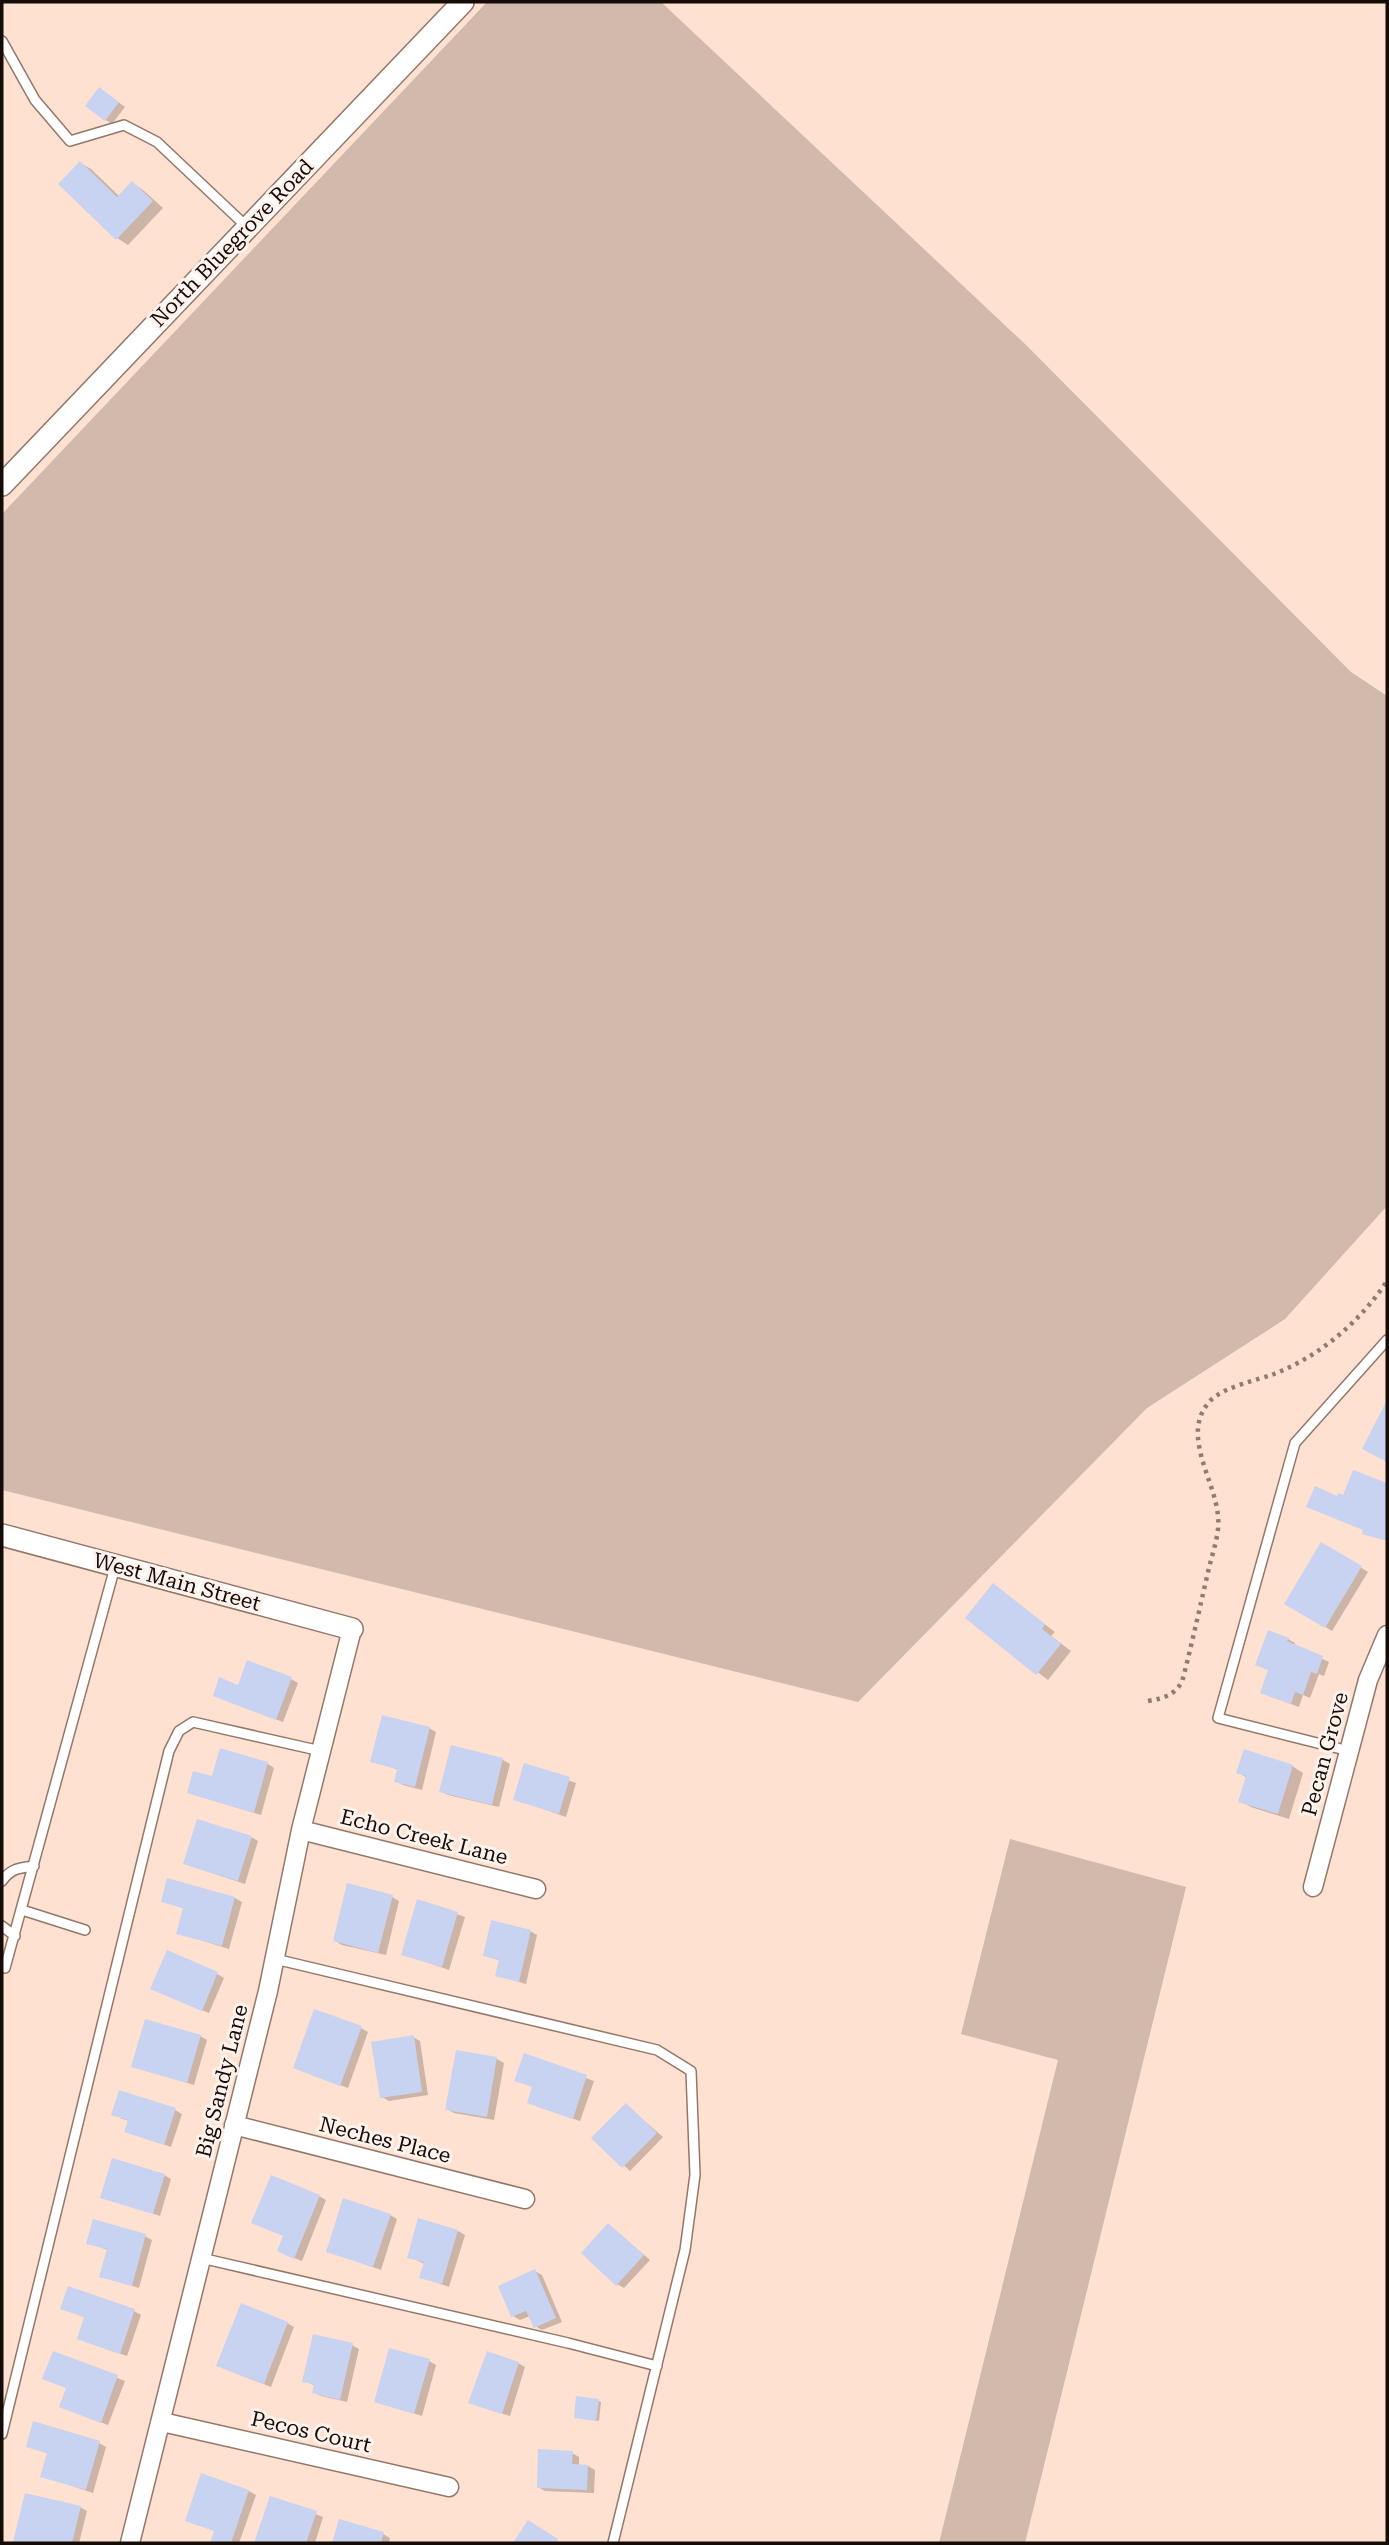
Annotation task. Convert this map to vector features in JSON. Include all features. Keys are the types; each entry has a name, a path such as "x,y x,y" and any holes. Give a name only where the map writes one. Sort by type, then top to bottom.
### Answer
{"street":[{"name":"North Bluegrove Road","path":"2,485 463,2"},
{"name":"West Main Street","path":"2,1535 352,1629"},
{"name":"Big Sandy Lane","path":"130,2543 275,1959 301,1830 352,1629"},
{"name":"Pecan Grove","path":"1313,1887 1368,1680 1385,1642"},
{"name":"Echo Creek Lane","path":"301,1830 536,1889"},
{"name":"Neches Place","path":"233,2126 525,2199"},
{"name":"Pecos Court","path":"162,2422 449,2487"}],"lane":[{"path":"2,41 35,100 70,141 124,125 157,142 247,228"},
{"path":"1349,1751 1218,1718 1295,1443 1387,1340"},
{"path":"5,1968 116,1565"},
{"path":"2,2434 169,1751 179,1731 193,1722 321,1751"},
{"path":"2,1881 7,1873 16,1868 34,1866"},
{"path":"22,1910 85,1930"},
{"path":"2,1926 15,1936"},
{"path":"275,1959 657,2050 691,2071 695,2175 685,2250 613,2543"},
{"path":"201,2258 657,2366"}],"path":[{"path":"1148,1701 1166,1698 1175,1692 1182,1682 1218,1527 1214,1495 1196,1431 1200,1417 1210,1401 1219,1394 1287,1369 1310,1357 1333,1340 1377,1296 1387,1280"}],"shaded area":[{"path":"487,2 661,2 1025,344 1351,672 1387,696 1387,1206 1285,1319 1147,1408 858,1702 2,1490 2,514"},
{"path":"1010,1839 1186,1887 1025,2543 939,2543 1058,2060 961,2034"}],"building":[{"path":"99,87 119,102 105,121 85,106"},
{"path":"80,161 117,197 132,181 153,201 116,240 58,184"},
{"path":"1387,1400 1387,1462 1362,1449"},
{"path":"1353,1470 1387,1483 1387,1541 1362,1534 1363,1530 1306,1507 1315,1486 1337,1496 1338,1493 1343,1495"},
{"path":"1321,1542 1362,1566 1325,1628 1284,1604"},
{"path":"993,1583 1045,1624 1042,1629 1061,1644 1036,1675 965,1618"},
{"path":"1268,1630 1323,1656 1317,1674 1311,1672 1303,1695 1295,1692 1291,1704 1260,1693 1268,1670 1255,1665"},
{"path":"247,1660 292,1677 276,1720 213,1696 219,1677 238,1685"},
{"path":"382,1715 430,1727 415,1787 394,1782 397,1769 370,1762"},
{"path":"451,1745 503,1758 492,1805 439,1792"},
{"path":"220,1748 268,1762 254,1813 187,1793 193,1771 212,1776"},
{"path":"1244,1749 1293,1765 1278,1814 1238,1802 1246,1776 1236,1773"},
{"path":"524,1763 570,1777 559,1814 513,1800"},
{"path":"197,1819 252,1836 238,1881 183,1864"},
{"path":"167,1878 235,1897 222,1946 176,1934 183,1908 161,1902"},
{"path":"347,1883 393,1895 378,1953 333,1941"},
{"path":"417,1899 458,1912 442,1967 401,1955"},
{"path":"491,1920 531,1930 519,1982 495,1976 499,1960 483,1956"},
{"path":"167,1950 218,1972 202,2011 150,1989"},
{"path":"314,2009 362,2026 340,2086 293,2068"},
{"path":"145,2019 201,2035 187,2083 131,2067"},
{"path":"414,2035 422,2092 380,2098 371,2042"},
{"path":"456,2050 497,2057 487,2117 445,2110"},
{"path":"524,2053 587,2075 573,2119 527,2103 532,2087 514,2081"},
{"path":"119,2090 176,2108 164,2145 124,2132 128,2120 111,2115"},
{"path":"626,2103 657,2133 622,2168 591,2138"},
{"path":"112,2158 165,2174 153,2214 100,2198"},
{"path":"271,2175 320,2195 294,2259 277,2251 283,2236 251,2223"},
{"path":"343,2198 391,2214 373,2267 326,2252"},
{"path":"418,2218 458,2230 442,2284 419,2278 424,2262 407,2258"},
{"path":"93,2219 146,2234 132,2286 99,2277 107,2249 86,2244"},
{"path":"608,2223 644,2255 616,2286 581,2253"},
{"path":"535,2269 556,2318 534,2328 526,2311 511,2317 498,2286"},
{"path":"68,2286 135,2309 120,2354 77,2339 84,2317 60,2309"},
{"path":"241,2303 288,2322 264,2384 216,2366"},
{"path":"313,2334 353,2343 340,2400 312,2393 314,2384 302,2382"},
{"path":"389,2348 430,2359 414,2414 374,2402"},
{"path":"53,2351 118,2375 101,2423 59,2407 66,2388 42,2379"},
{"path":"487,2351 519,2362 502,2414 468,2403"},
{"path":"576,2396 599,2399 596,2421 574,2418"},
{"path":"33,2421 100,2441 86,2490 40,2477 47,2453 26,2447"},
{"path":"538,2449 573,2451 572,2464 588,2465 587,2490 537,2488"},
{"path":"201,2473 249,2490 231,2543 210,2543 214,2531 185,2521"},
{"path":"25,2493 81,2506 72,2543 13,2542"},
{"path":"270,2496 317,2511 306,2543 254,2543"},
{"path":"339,2519 384,2532 381,2543 332,2543"},
{"path":"528,2520 558,2539 556,2543 513,2543"}]}
